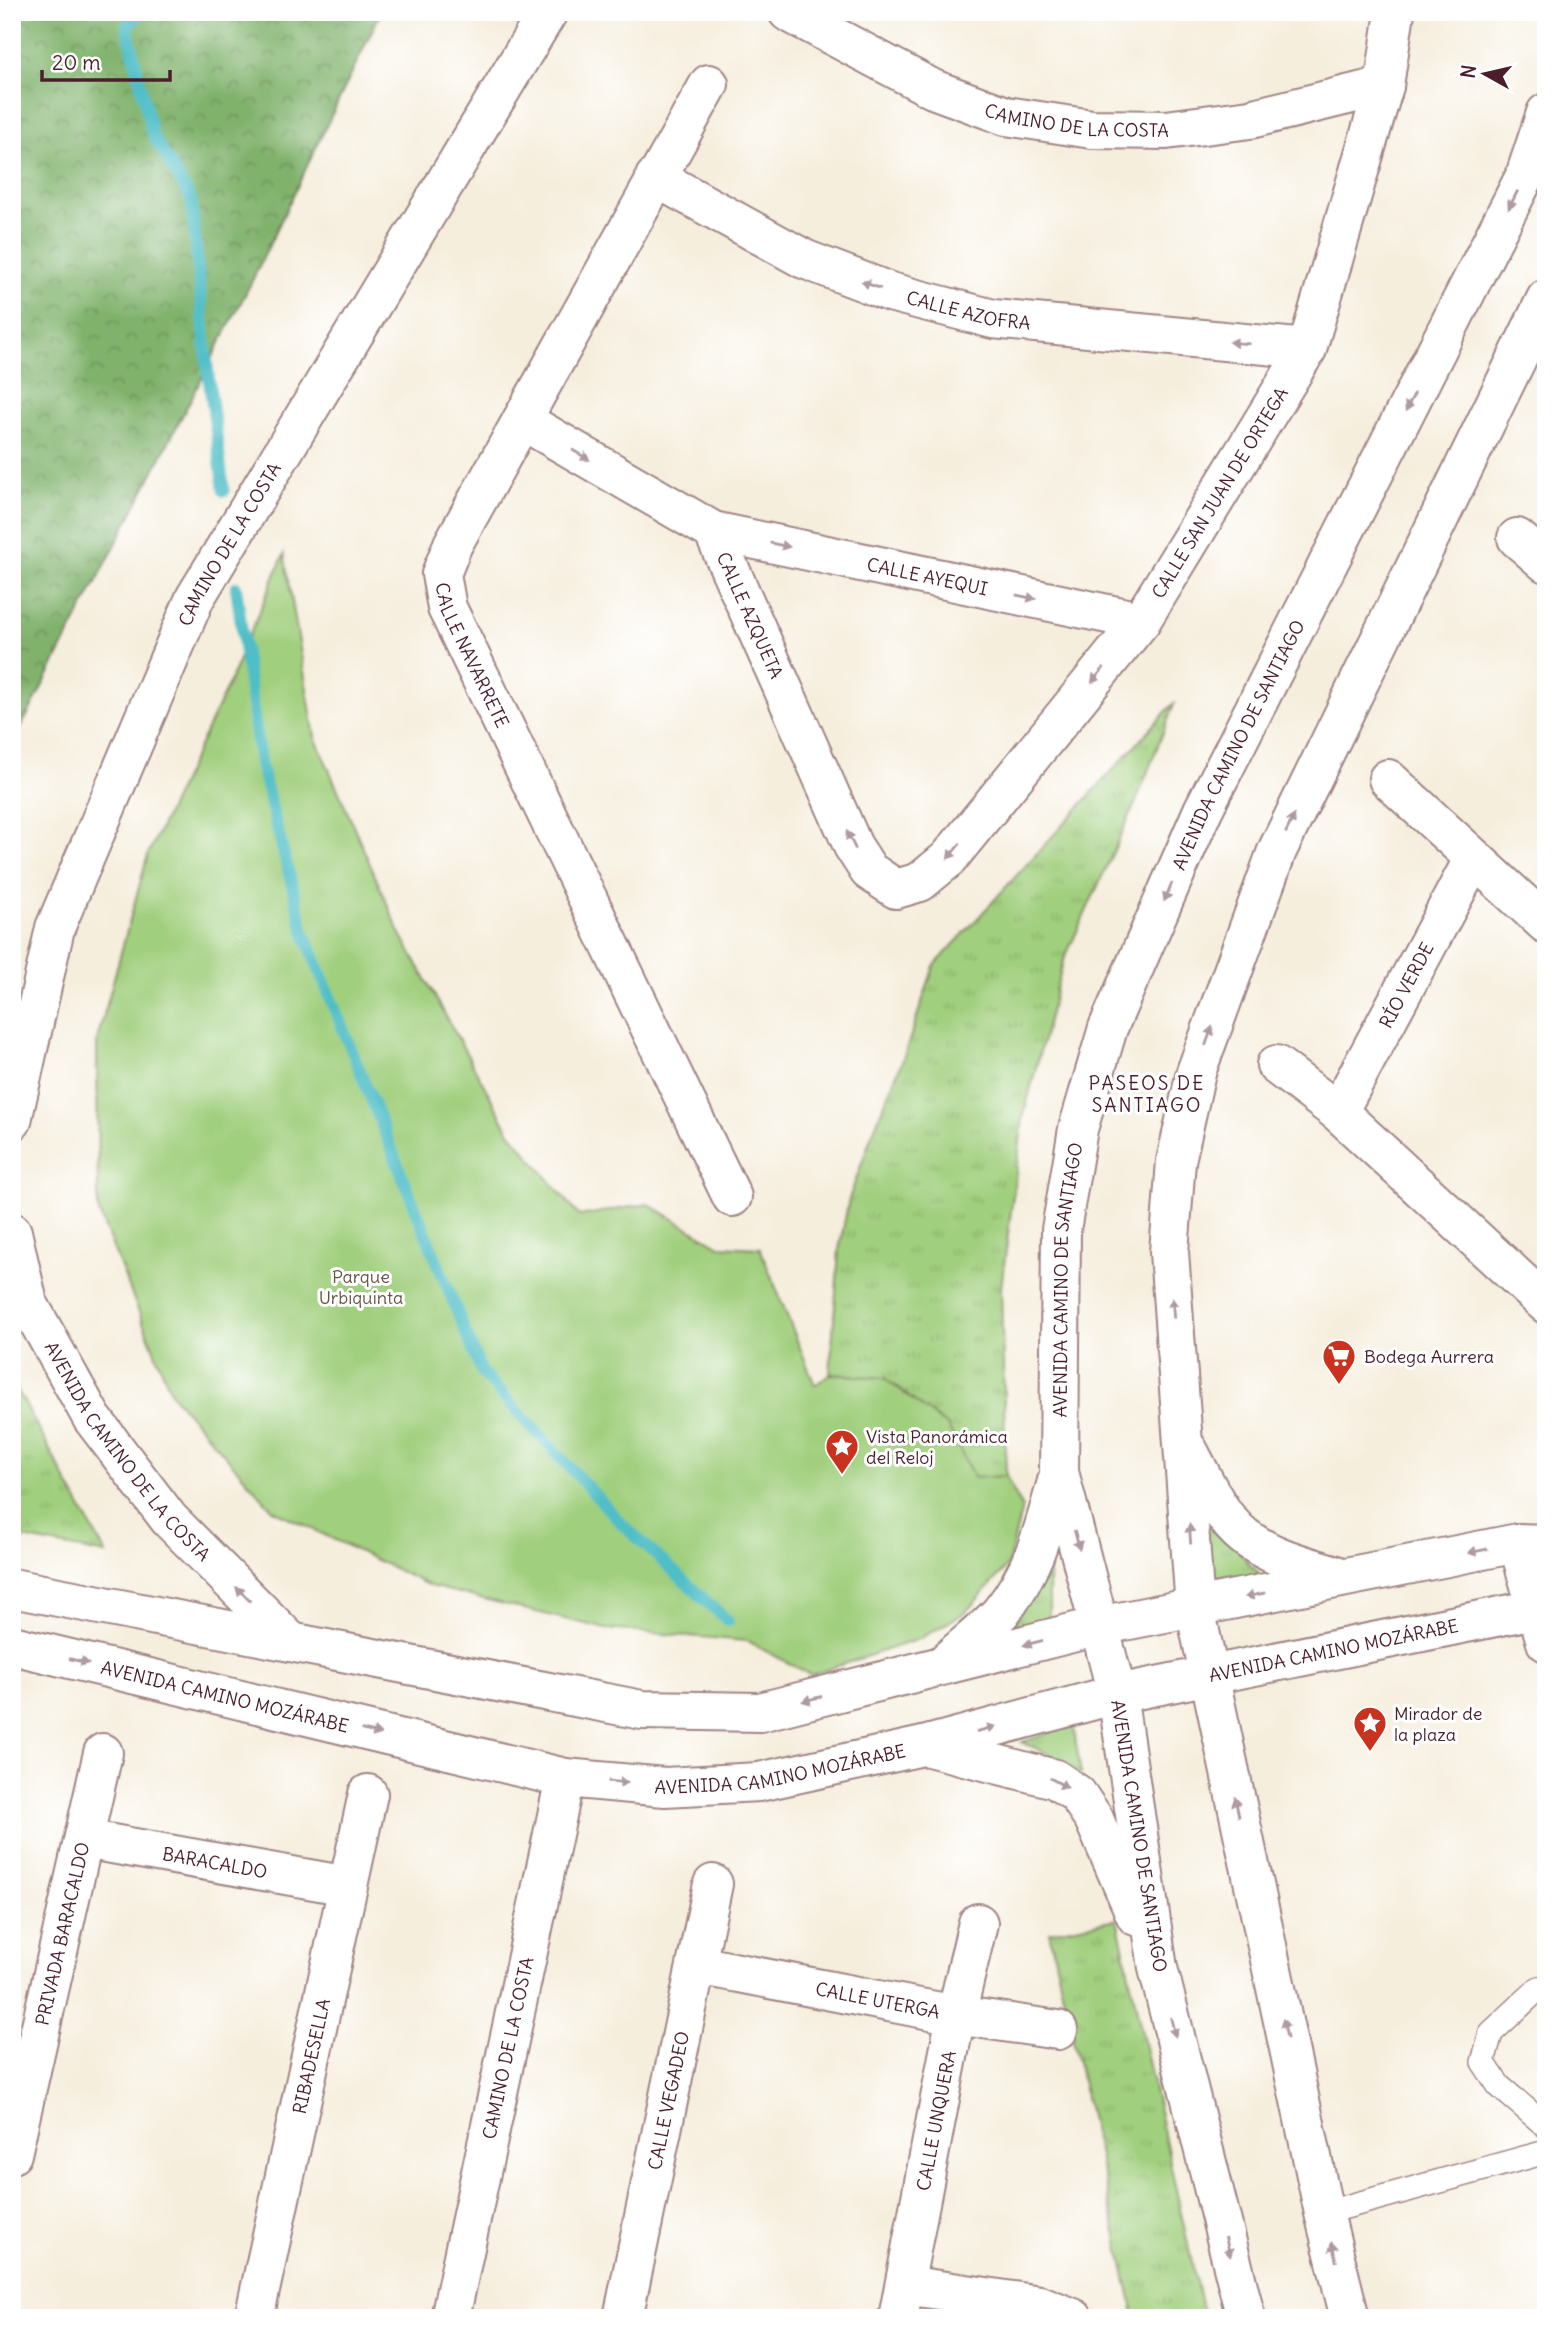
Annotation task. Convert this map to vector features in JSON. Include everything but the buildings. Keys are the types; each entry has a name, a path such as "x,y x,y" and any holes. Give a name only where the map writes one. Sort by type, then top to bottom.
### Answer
{"street":[{"name":"CAMINO DE LA COSTA","path":"12,1121 55,928 195,598 548,12"},
{"name":"CAMINO DE LA COSTA","path":"788,12 933,89 1006,116 1092,129 1166,130 1250,120 1384,86"},
{"name":"CALLE SAN JUAN DE ORTEGA","path":"896,889 920,882 948,859 1141,621 1307,349 1384,86 1395,12"},
{"name":"CALLE NAVARRETE","path":"709,84 453,544 441,574 447,608 732,1197"},
{"name":"AVENIDA CAMINO DE SANTIAGO","path":"1246,2318 1158,1968 1117,1694 1059,1472 1061,1230 1078,1129 1108,1028 1203,810 1525,176 1546,113"},
{"name":"CALLE AZOFRA","path":"656,177 804,259 890,292 993,319 1307,349"},
{"path":"1350,2318 1324,2213 1195,1608 1169,1252 1176,1161 1196,1072 1277,851 1546,299"},
{"name":"CALLE AZQUETA","path":"522,420 713,531 853,846 869,871 896,889"},
{"name":"CALLE AYEQUI","path":"713,531 1141,621"},
{"path":"1517,538 1546,563"},
{"path":"1388,779 1546,924"},
{"name":"RÍO VERDE","path":"1338,1112 1474,858"},
{"path":"1276,1065 1338,1112 1546,1304"},
{"name":"AVENIDA CAMINO DE LA COSTA","path":"12,1232 28,1303 92,1418 169,1519 291,1643"},
{"path":"1183,1441 1224,1514 1244,1536 1271,1554 1344,1577"},
{"path":"942,1666 1000,1612 1019,1584 1039,1547 1059,1472"},
{"path":"12,1588 642,1710 760,1712 1100,1626 1532,1543 1542,1617"},
{"name":"AVENIDA CAMINO MOZÁRABE","path":"12,1646 565,1778 665,1787 759,1782 923,1746 1117,1694 1209,1675 1542,1617"},
{"path":"923,1746 1055,1779 1077,1794 1094,1819 1158,1968"},
{"name":"PRIVADA BARACALDO","path":"12,2154 103,1753"},
{"name":"CAMINO DE LA COSTA","path":"450,2318 565,1778"},
{"name":"RIBADESELLA","path":"254,2318 368,1794"},
{"name":"BARACALDO","path":"84,1839 348,1886"},
{"name":"CALLE VEGADEO","path":"623,2318 712,1884"},
{"name":"CALLE UNQUERA","path":"902,2301 956,2015 978,1923"},
{"name":"CALLE UTERGA","path":"697,1965 956,2015 1058,2030"},
{"path":"902,2301 1040,2305 1073,2318"}],"lane":[{"path":"1546,1987 1539,1988 1490,2033 1483,2062 1499,2086 1546,2126"},
{"path":"1324,2213 1546,2152"}],"green space":[{"path":"12,12 381,12 252,281 12,745"},
{"name":"Parque Urbiquinta","path":"284,554 315,737 398,929 509,1131 579,1216 648,1204 720,1246 760,1248 815,1385 830,1374 884,1378 948,1427 974,1478 1006,1476 1022,1508 1008,1565 966,1612 919,1639 811,1675 747,1641 606,1629 430,1586 273,1510 172,1395 98,1210 97,1040 148,854 229,683"},
{"path":"1175,702 1135,804 1063,962 1023,1118 1001,1288 1006,1476 974,1478 948,1427 884,1378 830,1374 839,1250 849,1199 903,1059 934,966"},
{"path":"12,1380 106,1554 12,1536"},
{"path":"1203,1513 1225,1535 1261,1577 1212,1591"},
{"path":"1049,1563 1049,1625 1006,1638"},
{"path":"1073,1724 1081,1774 1055,1757 1022,1742"},
{"path":"1117,1919 1204,2318 1135,2318 1049,1932"}],"waterway":[{"path":"143,12 127,26 152,134 191,199 209,381 224,491"},
{"path":"236,587 260,763 305,935 482,1373 624,1526 728,1621"}],"place":[{"name":"Bodega Aurrera","path":"1339,1386"},
{"name":"Vista Panorámica del Reloj","path":"842,1476"},
{"name":"Mirador de la plaza","path":"1370,1753"}],"district":[{"name":"PASEOS DE SANTIAGO","path":"1147,1094"}]}
